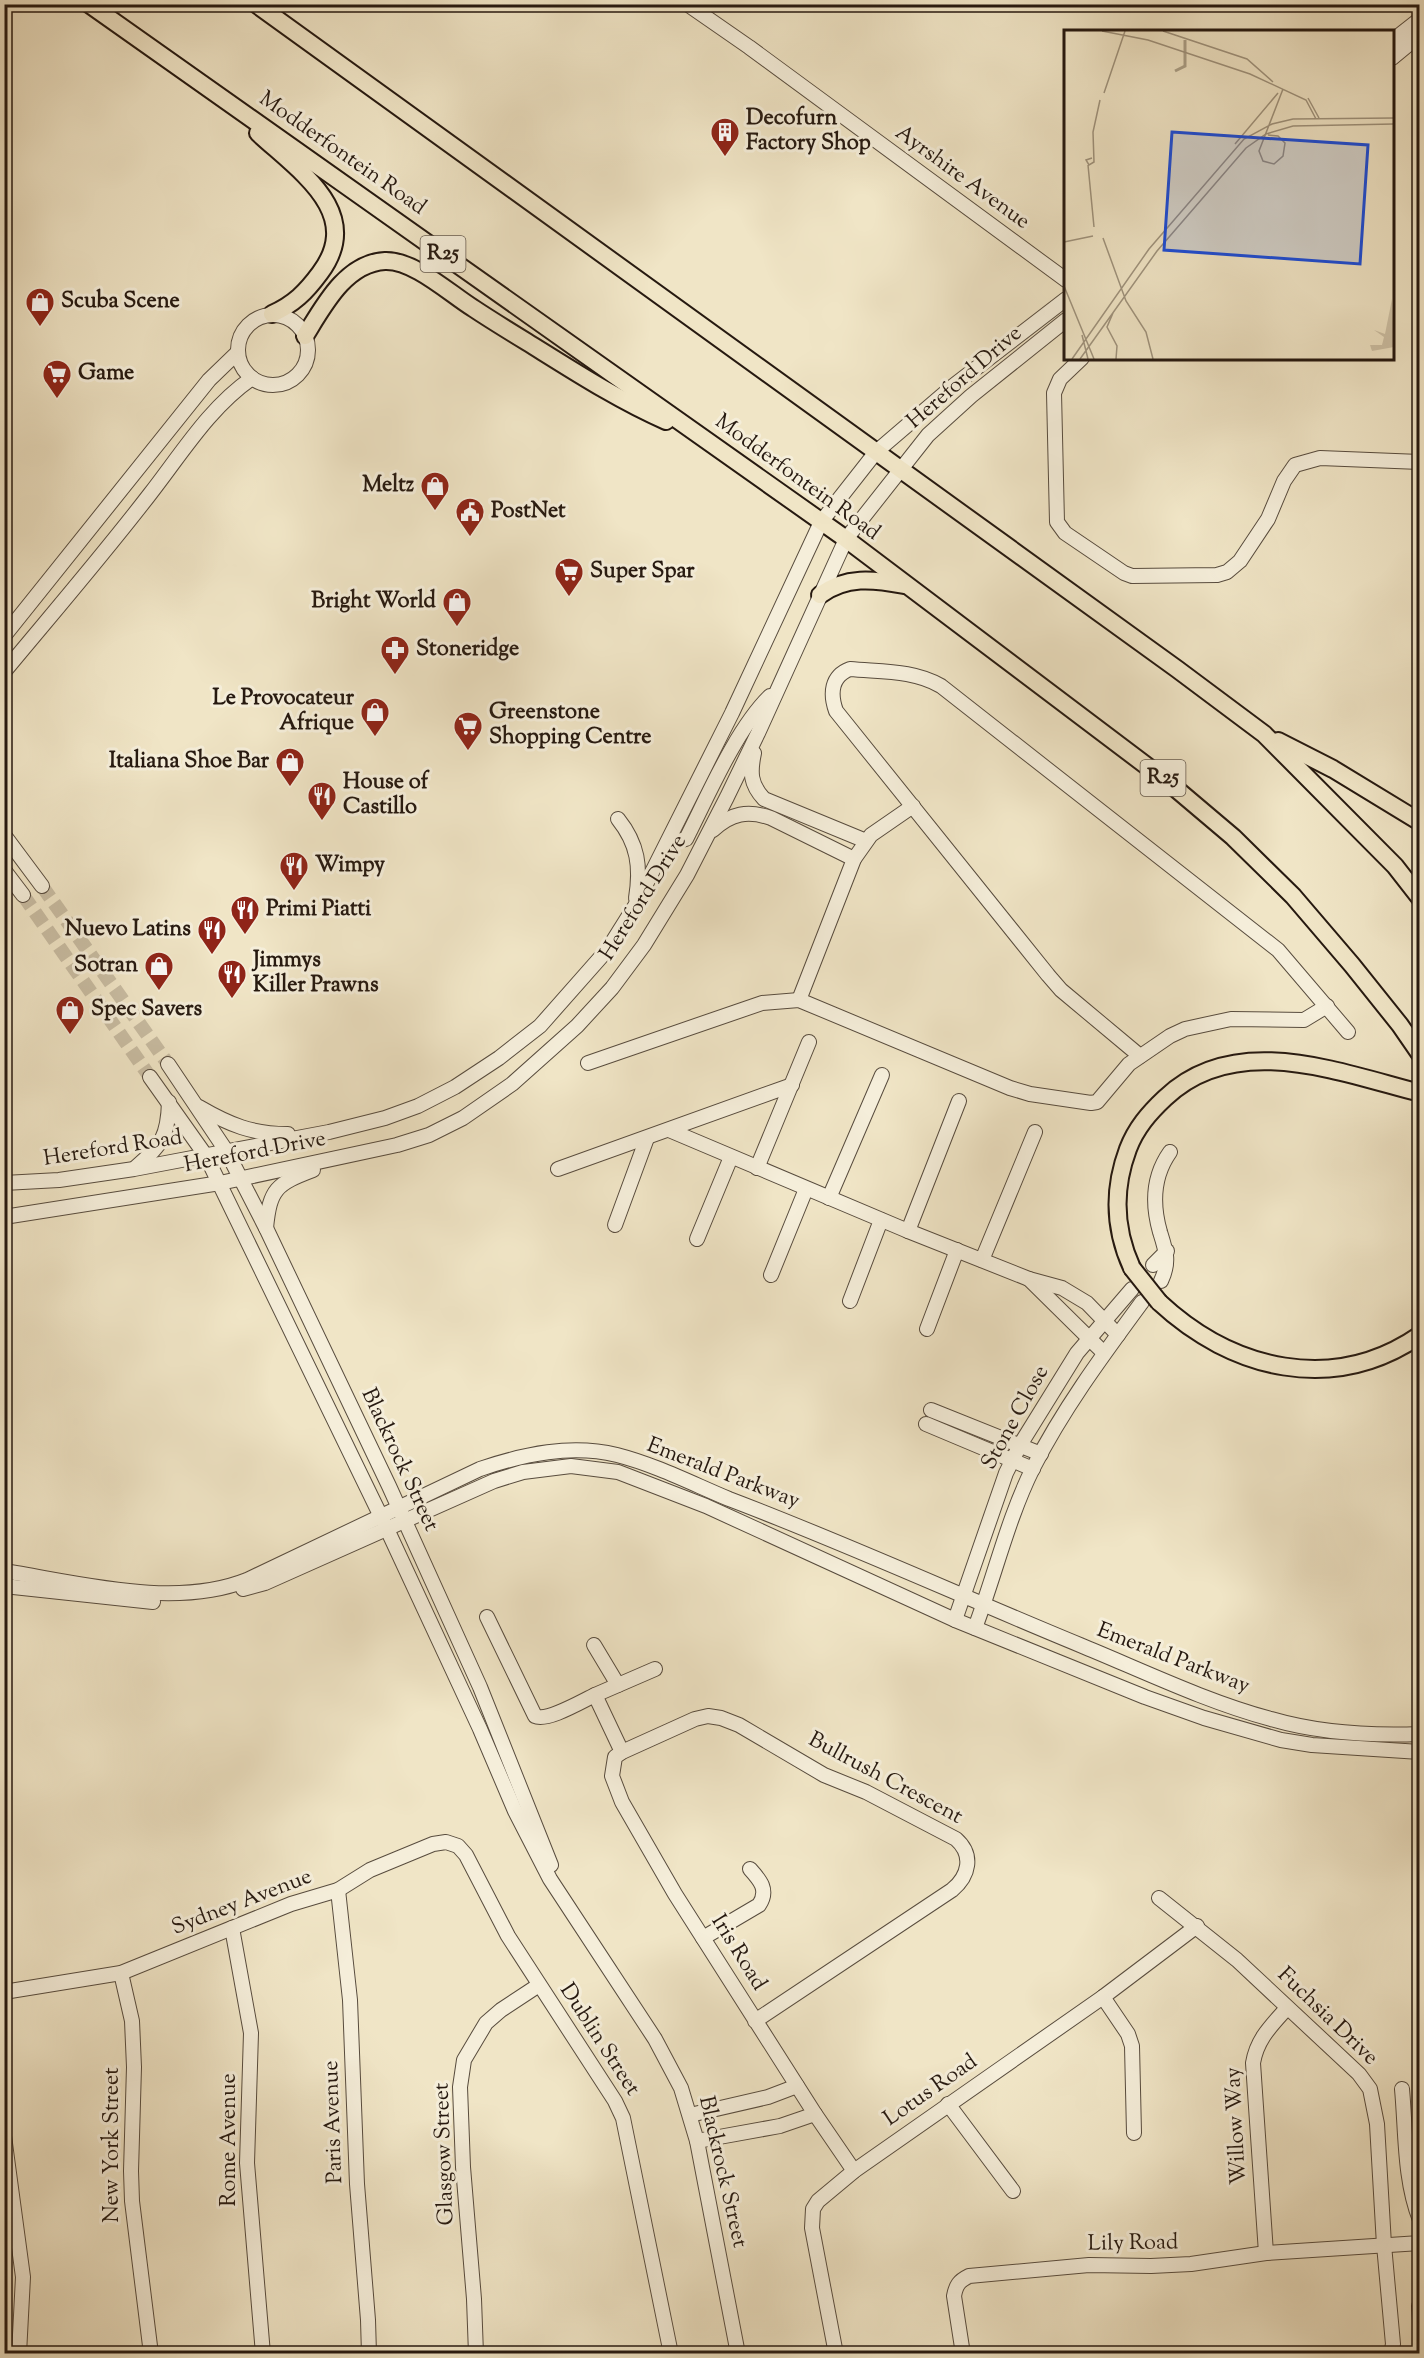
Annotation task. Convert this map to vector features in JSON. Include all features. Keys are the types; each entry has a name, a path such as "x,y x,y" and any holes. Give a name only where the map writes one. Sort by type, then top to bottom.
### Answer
{"main road":[{"name":"Modderfontein Road","path":"89,4 846,539 1168,782 1233,837 1293,896 1400,1025 1419,1054"},
{"path":"256,4 1178,669 1264,734 1395,866 1419,898"},
{"path":"214,92 322,194 332,210 336,230 335,247 330,260 303,295 288,307 272,314"},
{"path":"305,336 340,285 351,273 374,263 387,261 402,263 423,273 531,345 634,406 698,434"},
{"path":"820,595 840,583 856,580 885,581 907,586"},
{"path":"1264,734 1333,769 1419,822"},
{"path":"1400,1025 1419,1065"},
{"path":"1419,1093 1285,1062 1235,1062 1210,1068 1187,1080 1149,1113 1132,1137 1121,1167 1117,1197 1118,1227 1132,1268 1159,1302 1197,1333 1223,1348 1251,1359 1298,1368 1354,1365 1399,1349 1419,1335"}],"street":[{"name":"Ayrshire Avenue","path":"687,4 749,47 1064,279"},
{"path":"1394,39 1419,19"},
{"path":"1394,56 1419,35"},
{"name":"Hereford Drive","path":"227,1152 329,1132 386,1118 418,1106 455,1087 499,1058 540,1026 608,949 635,906 668,843 821,522 876,452 953,386 1064,300"},
{"path":"272,314 284,315 295,321 305,336 309,353 300,373 291,381 281,385 270,385 252,378 242,367 238,352 242,332 250,322 260,316 272,314"},
{"name":"Hereford Drive","path":"4,1217 220,1183 366,1152 429,1135 463,1118 512,1084 577,1026 612,988 644,945 687,875 758,733 846,539 928,435 971,396 1064,321"},
{"path":"4,636 209,380 238,352"},
{"path":"1080,360 1060,379 1054,393 1057,522 1065,533 1107,563 1132,576 1217,575 1234,567 1268,519 1284,481 1295,465 1302,462 1320,458 1419,462"},
{"path":"4,672 142,504 224,399 252,378"},
{"path":"1140,1056 1061,990 836,711 832,700 832,690 835,681 843,672 850,669 911,674 928,678 942,686 1278,950 1348,1032"},
{"path":"668,843 686,839 741,735 762,704 778,689"},
{"path":"758,733 751,780 764,799 866,841"},
{"path":"799,1000 854,859 877,830 913,806"},
{"path":"707,835 723,820 734,815 752,813 771,818 854,859"},
{"path":"618,819 630,837 638,856 635,906"},
{"path":"4,835 42,886"},
{"path":"4,870 23,895"},
{"path":"588,1063 762,1003 799,1000 1010,1088 1030,1094 1091,1103 1103,1098 1120,1072 1140,1056 1185,1029 1231,1019 1304,1020 1327,1006"},
{"path":"757,1168 809,1042"},
{"name":"Blackrock Street","path":"168,1064 227,1152 266,1228 480,1687 559,1890"},
{"path":"829,1198 882,1075"},
{"name":"Blackrock Street","path":"150,1077 206,1156 220,1183 384,1523 480,1729 515,1811 550,1879 655,2039 681,2088 697,2141 738,2354"},
{"path":"558,1169 792,1085"},
{"path":"908,1231 959,1101"},
{"path":"134,1169 163,1141 168,1126 169,1102"},
{"path":"198,1106 229,1124 250,1131 278,1134 329,1132"},
{"path":"669,1130 908,1231 1029,1279 1062,1288 1076,1295 1118,1335"},
{"path":"982,1260 1035,1132"},
{"path":"615,1225 647,1138"},
{"name":"Hereford Road","path":"4,1183 59,1180 227,1152"},
{"path":"266,1228 269,1203 279,1187 298,1176 366,1152"},
{"path":"1161,1281 1166,1270 1167,1251 1157,1218 1155,1190 1160,1166 1170,1152"},
{"path":"697,1239 731,1157"},
{"path":"771,1275 806,1189"},
{"path":"850,1302 882,1220"},
{"path":"927,1329 957,1250"},
{"path":"1153,1265 1167,1251"},
{"path":"1029,1279 1104,1353"},
{"name":"Stone Close","path":"956,1620 1012,1460 1088,1339 1132,1289"},
{"name":"Stone Close","path":"975,1628 1033,1469 1104,1353 1142,1302"},
{"path":"931,1410 1041,1454"},
{"path":"926,1424 1033,1469"},
{"name":"Emerald Parkway","path":"4,1586 166,1602 223,1595 265,1583 401,1514 480,1469 512,1458 545,1452 579,1451 617,1455 803,1527 964,1597 1164,1679 1270,1719 1346,1733 1419,1734"},
{"name":"Emerald Parkway","path":"401,1514 523,1472 571,1466 618,1472 655,1484 956,1620 1145,1697 1248,1731 1312,1745 1419,1752"},
{"name":"Emerald Parkway","path":"4,1571 154,1593 220,1589 384,1523"},
{"path":"487,1617 535,1716 539,1718 550,1716 655,1669"},
{"path":"594,1645 618,1685"},
{"path":"595,1695 622,1752"},
{"name":"Bullrush Crescent","path":"622,1752 695,1719 708,1716 721,1718 769,1742 825,1775 866,1792 956,1839 965,1846 968,1858 967,1870 960,1883 952,1890 755,2021"},
{"name":"Iris Road","path":"622,1752 615,1757 612,1766 612,1776 622,1802 675,1894 814,2114 854,2171"},
{"name":"Sydney Avenue","path":"4,1992 121,1973 291,1904 338,1890 370,1870 439,1843 446,1842 458,1846 466,1855 473,1870"},
{"path":"703,1938 759,1905 763,1898 762,1883 750,1869"},
{"name":"Dublin Street","path":"473,1870 494,1912 615,2101 623,2118 671,2354"},
{"name":"Paris Avenue","path":"338,1890 351,2010 357,2184 369,2354"},
{"name":"Fuchsia Drive","path":"1160,1898 1237,1960 1359,2074 1370,2089 1377,2124 1393,2344 1391,2354"},
{"name":"Lotus Road","path":"836,2354 811,2218 818,2201 854,2171 1102,1997 1197,1926"},
{"name":"Rome Avenue","path":"232,1928 252,2039 247,2163 263,2354"},
{"name":"New York Street","path":"121,1973 132,2021 134,2067 130,2171 151,2354"},
{"name":"Glasgow Street","path":"476,2354 474,2299 463,2167 460,2087 464,2060 486,2023 501,2010 539,1985"},
{"path":"1102,1997 1128,2034 1131,2046 1134,2133"},
{"name":"Willow Way","path":"1266,2253 1253,2063 1255,2050 1261,2037 1287,2008"},
{"path":"690,2115 768,2097 797,2086"},
{"path":"1402,2090 1413,2136 1412,2197 1419,2220"},
{"path":"948,2104 1013,2191"},
{"path":"697,2141 780,2126 814,2114"},
{"path":"4,2136 23,2277 19,2354"},
{"name":"Lily Road","path":"963,2354 954,2296 955,2286 969,2276 1089,2265 1191,2264 1266,2253 1419,2243"},
{"path":"1419,2306 1419,2321"}],"tunnel":[{"path":"42,886 168,1064"},
{"path":"23,895 150,1077"}],"place":[{"name":"Decofurn Factory Shop","path":"725,158"},
{"name":"Scuba Scene","path":"40,328"},
{"name":"Game","path":"57,400"},
{"name":"Meltz","path":"435,512"},
{"name":"PostNet","path":"470,538"},
{"name":"Super Spar","path":"569,598"},
{"name":"Bright World","path":"457,628"},
{"name":"Stoneridge","path":"395,676"},
{"name":"Le Provocateur Afrique","path":"375,738"},
{"name":"Greenstone Shopping Centre","path":"468,752"},
{"name":"Italiana Shoe Bar","path":"290,788"},
{"name":"House of Castillo","path":"322,822"},
{"name":"Wimpy","path":"294,892"},
{"name":"Primi Piatti","path":"245,936"},
{"name":"Nuevo Latins","path":"212,956"},
{"name":"Sotran","path":"159,992"},
{"name":"Jimmys Killer Prawns","path":"232,1000"},
{"name":"Spec Savers","path":"70,1036"}]}
